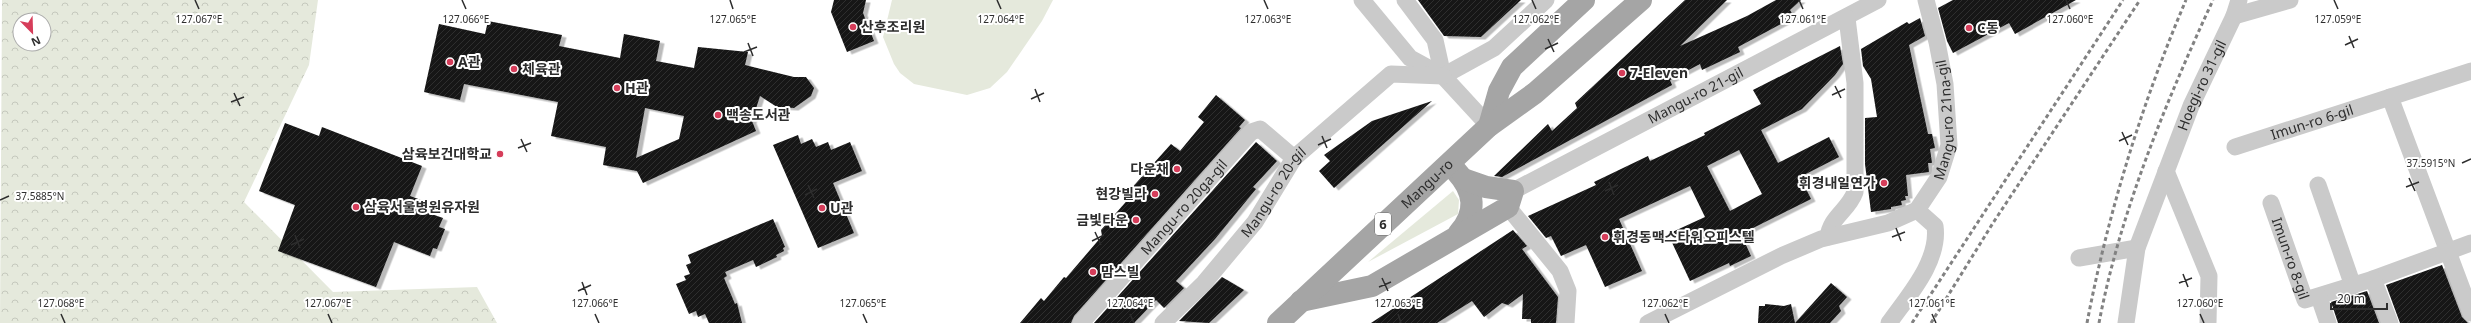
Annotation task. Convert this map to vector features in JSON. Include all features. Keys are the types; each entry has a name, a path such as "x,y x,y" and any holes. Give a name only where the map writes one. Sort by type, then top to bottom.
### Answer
{"main road":[{"path":"1489,126 1499,91 1512,67 1584,0"},
{"name":"Mangu-ro","path":"1278,323 1301,301 1456,171 1489,126 1535,93 1641,0"},
{"path":"1456,171 1511,199"},
{"path":"1456,171 1472,203 1472,212 1469,222 1459,234"},
{"path":"1301,301 1372,286 1459,234 1511,199"}],"street":[{"path":"1362,0 1410,58 1443,76 1489,126"},
{"path":"1405,0 1435,40 1443,76"},
{"path":"1443,76 1494,48 1546,0"},
{"name":"Mangu-ro 21-gil","path":"1511,199 1878,0"},
{"name":"Mangu-ro 21na-gil","path":"1917,210 1939,177 1949,145 1946,84 1926,0"},
{"path":"2236,8 2290,0"},
{"name":"Hoegi-ro 31-gil","path":"2126,323 2137,248 2191,106 2236,8"},
{"path":"1828,237 1832,222 1852,200 1855,192 1855,83 1847,18"},
{"name":"Imun-ro 6-gil","path":"2234,147 2471,71"},
{"name":"Mangu-ro 20-gil","path":"1163,323 1204,283 1255,222 1294,158 1391,74 1443,76"},
{"path":"2390,97 2471,313"},
{"name":"Mangu-ro 20ga-gil","path":"1080,323 1251,132 1260,129 1294,158"},
{"path":"2166,171 2209,276 2208,323"},
{"path":"2318,185 2353,286"},
{"path":"1511,199 1560,271 1568,291 1566,323"},
{"name":"Imun-ro 8-gil","path":"2271,203 2305,300 2353,286 2471,243"},
{"path":"1648,323 1781,256 1828,237 1888,223 1917,210 1935,226 1937,238 1932,257 1889,323"},
{"path":"2079,258 2137,248"},
{"path":"2373,279 2390,323"},
{"name":"Imun-ro 8-gil","path":"2319,297 2328,323"}],"green space":[{"path":"2,0 318,0 309,65 244,202 333,292 477,287 497,323 0,323"},
{"path":"892,0 1053,0 1042,21 1007,72 990,88 967,95 914,84 900,73 894,64 883,37"},
{"path":"1453,191 1459,200 1458,214 1368,262"}],"building":[{"name":"산후조리원","path":"834,0 866,0 863,13 874,41 847,52 831,12"},
{"path":"1418,0 1521,0 1481,37 1444,36"},
{"path":"1685,0 1727,0 1680,46 1747,16 1776,0 1801,0 1790,10 1794,17 1738,47 1740,52 1702,70 1700,64 1670,80 1672,85 1502,177 1494,176 1548,124 1552,131 1577,108 1575,103"},
{"name":"C동","path":"1953,0 2076,0 2015,34 2009,23 1953,53 1947,41 1938,8"},
{"path":"1920,18 1925,36 1909,45 1928,134 1932,134 1935,148 1930,149 1932,163 1928,163 1929,172 1906,175 1908,196 1905,196 1906,200 1901,201 1902,205 1891,207 1891,209 1871,212 1865,164 1865,118 1877,117 1871,79 1863,66 1861,49 1907,22 1909,24"},
{"path":"488,21 562,35 559,46 620,58 624,34 660,41 656,61 694,68 698,47 748,52 745,65 794,77 806,77 814,88 811,96 794,108 777,107 760,96 752,121 756,131 643,183 637,171 603,165 606,147 551,136 558,102 464,84 460,100 424,92 439,24 485,34","holes":["645,108 684,116 679,139 636,158"]},
{"path":"1840,46 1843,64 1835,75 1802,109 1761,130 1778,163 1829,137 1839,157 1800,177 1811,199 1741,234 1751,256 1730,266 1729,263 1690,281 1668,234 1705,217 1690,186 1619,219 1642,271 1605,287 1586,245 1561,256 1551,236 1546,238 1528,216 1596,185 1594,182 1648,156 1650,161 1705,135 1704,133 1761,104 1753,90","holes":["1739,150 1762,194 1730,211 1707,166"]},
{"path":"1216,95 1245,120 1239,127 1241,128 1074,316 1071,323 1020,323 1041,298 1044,301 1064,277 1066,278 1102,236 1101,230 1132,195 1129,191 1171,144 1180,151 1204,122 1198,117"},
{"path":"1432,101 1334,188 1319,171 1330,161 1324,155 1372,121"},
{"name":"삼육서울병원유자원","path":"285,123 319,136 322,127 422,166 410,196 421,200 417,209 443,218 439,227 445,229 437,249 433,248 430,256 394,242 376,287 278,251 295,205 259,191"},
{"name":"U관","path":"798,135 801,144 812,139 816,147 828,142 831,150 850,142 862,171 833,183 854,233 818,248 773,145"},
{"path":"1256,142 1277,161 1253,187 1256,189 1215,239 1176,281 1184,288 1164,308 1156,300 1134,323 1094,323"},
{"path":"773,219 785,247 783,248 784,251 776,255 777,257 756,267 753,260 725,272 727,276 724,278 735,304 737,303 742,323 709,323 705,314 698,317 696,311 689,314 676,284 686,280 684,276 690,274 686,265 691,263 688,255"},
{"path":"1513,230 1527,246 1522,249 1558,297 1556,323 1531,323 1531,319 1522,319 1523,294 1508,305 1502,303 1484,317 1472,301 1437,323 1371,323"},
{"path":"2442,265 2462,317 2468,323 2400,323 2386,285"},
{"path":"1222,277 1244,290 1209,323 1179,321"},
{"path":"1831,283 1847,297 1839,306 1841,311 1830,323 1795,323"},
{"path":"2367,291 2379,323 2338,323 2331,302"},
{"path":"1765,304 1784,306 1791,304 1795,323 1758,323 1759,306 1765,306"}],"railway":[{"path":"1912,323 2123,0"},
{"path":"1931,323 1993,223 2140,0"},
{"path":"2087,323 2105,241 2128,159 2155,78 2186,0"},
{"path":"2099,323 2119,240 2146,158 2178,78 2213,0"}],"place":[{"name":"산후조리원","path":"853,27"},
{"name":"C동","path":"1969,28"},
{"name":"A관","path":"450,62"},
{"name":"체육관","path":"514,69"},
{"name":"7-Eleven","path":"1622,73"},
{"name":"H관","path":"617,88"},
{"name":"백송도서관","path":"718,115"},
{"name":"삼육보건대학교","path":"500,154"},
{"name":"다운채","path":"1177,169"},
{"name":"휘경내일연가","path":"1884,183"},
{"name":"현강빌라","path":"1155,194"},
{"name":"삼육서울병원유자원","path":"356,207"},
{"name":"U관","path":"822,208"},
{"name":"금빛타운","path":"1136,220"},
{"name":"휘경동맥스타워오피스텔","path":"1605,237"},
{"name":"맘스빌","path":"1093,272"}]}
